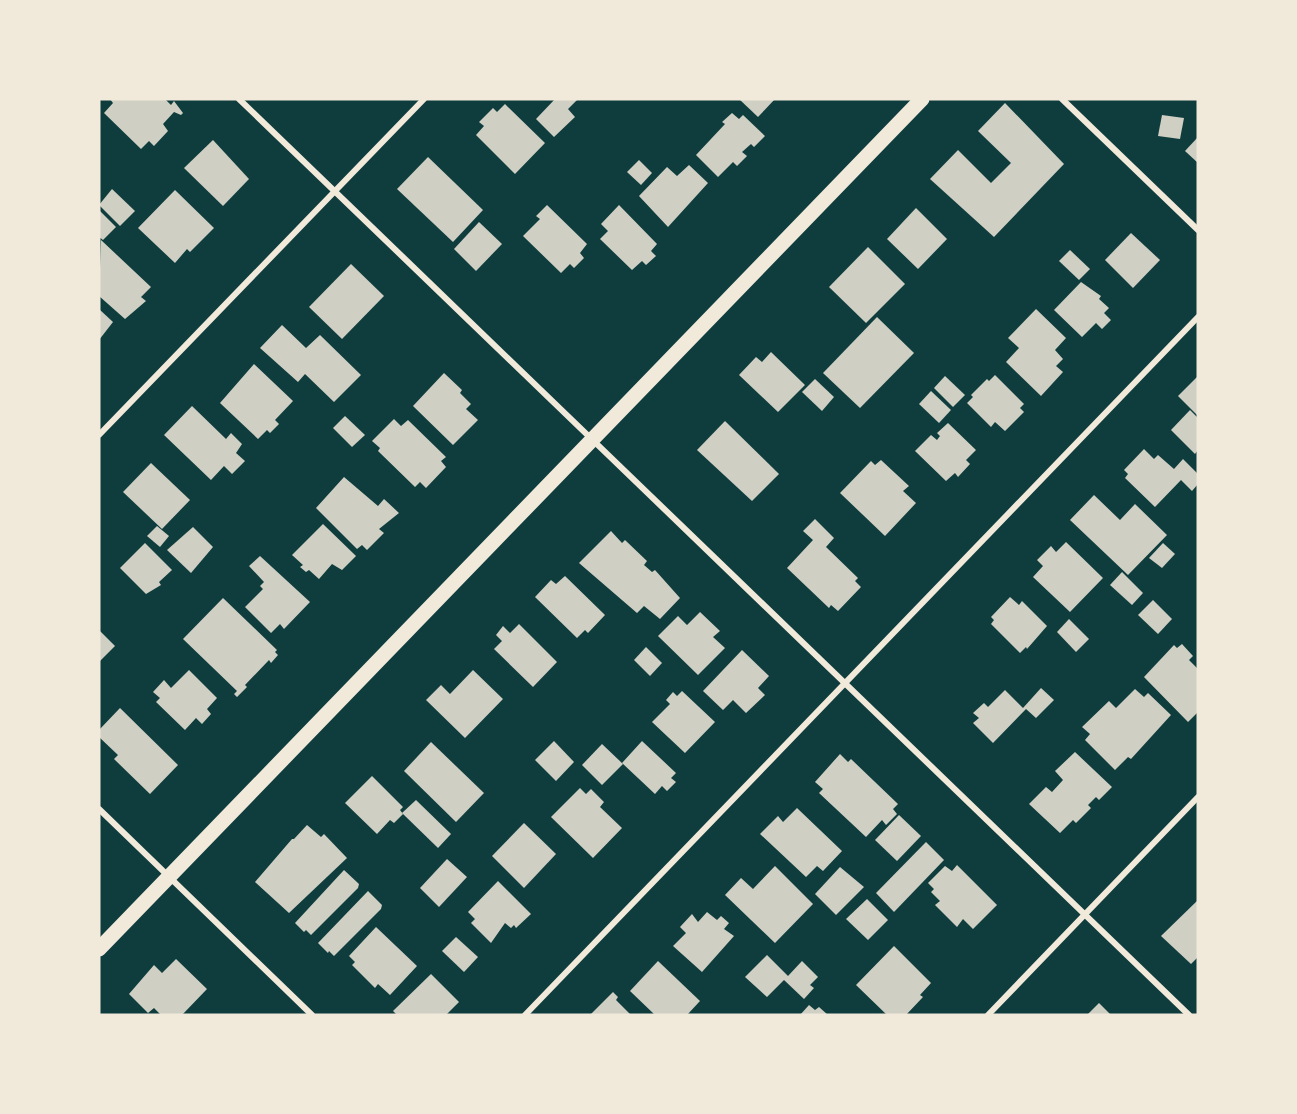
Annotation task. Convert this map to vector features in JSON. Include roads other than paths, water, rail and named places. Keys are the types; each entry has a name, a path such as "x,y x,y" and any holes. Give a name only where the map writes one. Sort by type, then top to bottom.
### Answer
{"main road":[{"path":"99,949 922,99"}],"street":[{"path":"238,99 1189,1015"},
{"path":"99,435 424,99"},
{"path":"1062,99 1198,230"},
{"path":"525,1015 1198,318"},
{"path":"988,1015 1198,797"},
{"path":"99,809 312,1015"}]}
